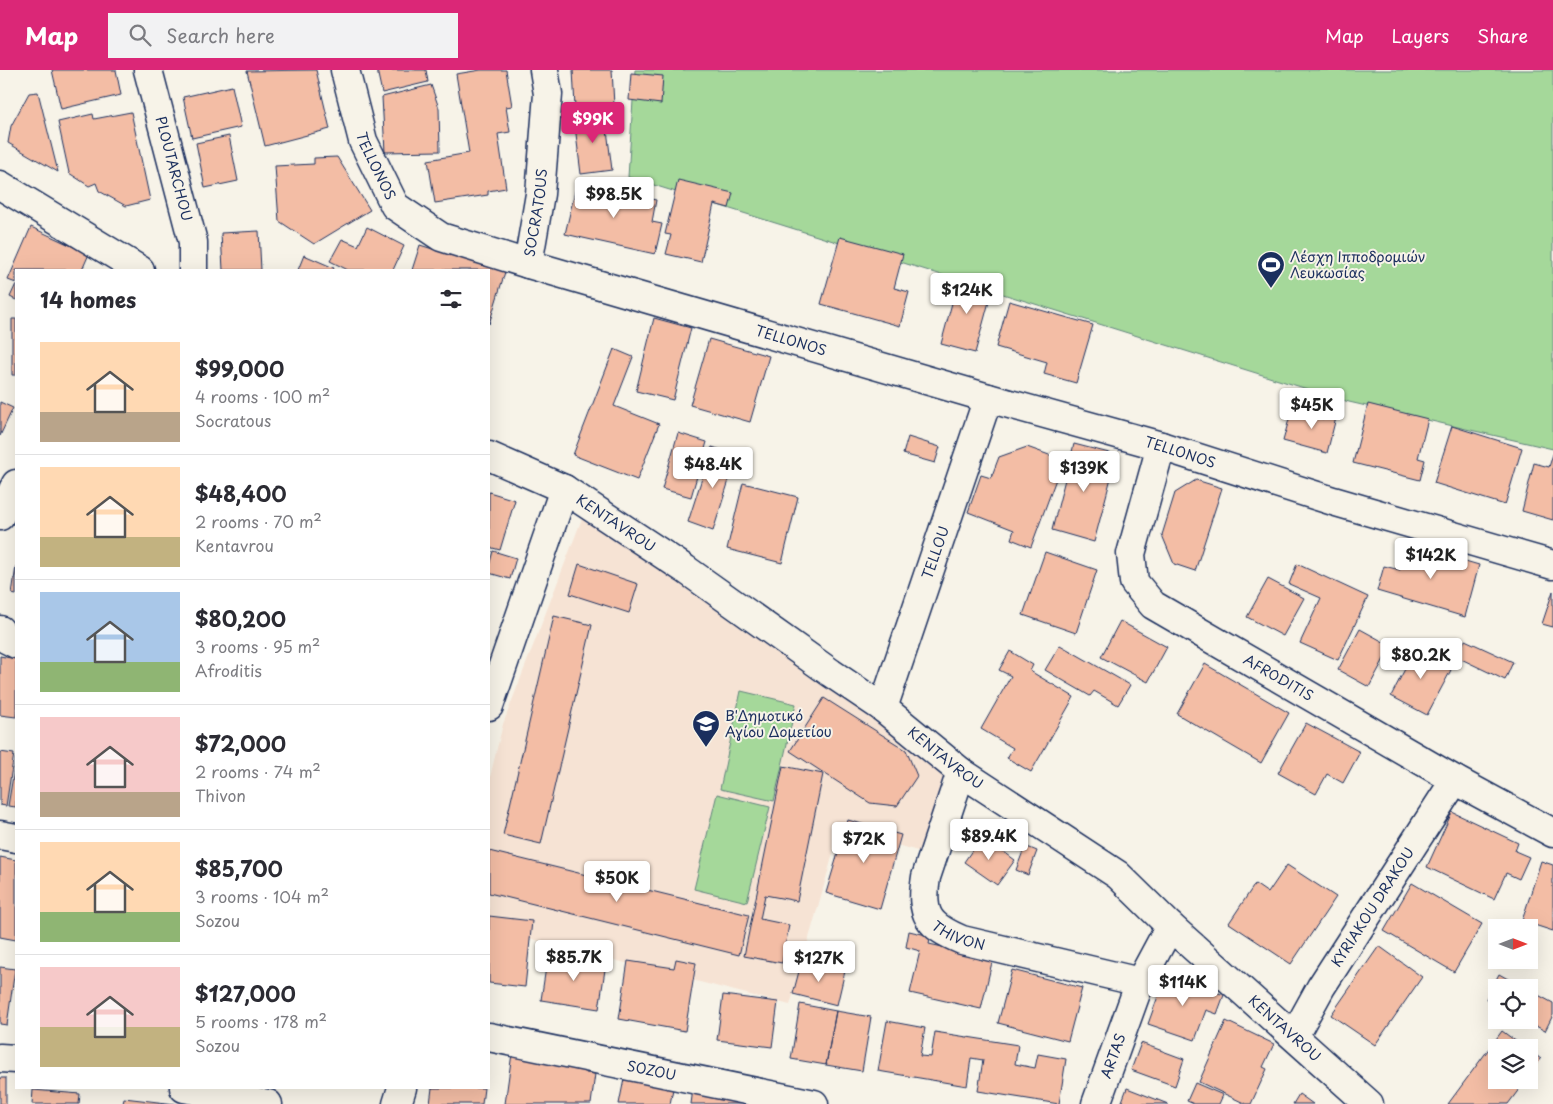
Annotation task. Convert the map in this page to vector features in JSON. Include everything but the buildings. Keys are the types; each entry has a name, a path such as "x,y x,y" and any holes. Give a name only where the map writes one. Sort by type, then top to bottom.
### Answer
{"street":[{"name":"PLOUTARCHOU","path":"148,70 193,242 193,269"},
{"name":"TELLONOS","path":"345,70 363,141 395,206 441,237 988,398 1160,446 1333,501 1553,565"},
{"name":"SOCRATOUS","path":"528,264 540,194 548,94 544,70"},
{"path":"0,185 132,268"},
{"name":"TELLOU","path":"883,708 988,398"},
{"name":"AFRODITIS","path":"1160,446 1131,554 1134,582 1153,605 1455,780 1553,833"},
{"name":"KENTAVROU","path":"490,456 564,489 685,569 883,708 961,772 1118,875 1170,926 1369,1104"},
{"path":"0,516 15,486"},
{"path":"490,703 564,489"},
{"path":"0,630 6,639 15,644"},
{"name":"THIVON","path":"961,772 926,877 923,893 929,919 937,928 962,940 1140,982"},
{"name":"KYRIAKOU DRAKOU","path":"1294,1036 1321,987 1455,780"},
{"path":"0,835 15,838"},
{"name":"ARTAS","path":"1096,1104 1140,982 1170,926"},
{"name":"SOZOU","path":"490,1037 814,1104"},
{"path":"0,1058 15,1059"},
{"path":"189,1089 268,1104"},
{"path":"398,1104 402,1089"}],"shaded area":[{"name":"Β'Δημοτικό Αγίου Δομετίου","path":"583,516 950,773 925,853 840,829 790,1005 490,928 490,777 503,724"}],"green space":[{"name":"Λέσχη Ιπποδρομιών Λευκωσίας","path":"635,70 1553,70 1553,449 1349,402 628,177"},
{"path":"741,691 796,704 774,801 720,789"},
{"path":"717,794 770,807 747,902 694,889"}],"place":[{"name":"Λέσχη Ιπποδρομιών Λευκωσίας","path":"1271,289"},
{"name":"Β'Δημοτικό Αγίου Δομετίου","path":"706,748"}]}
